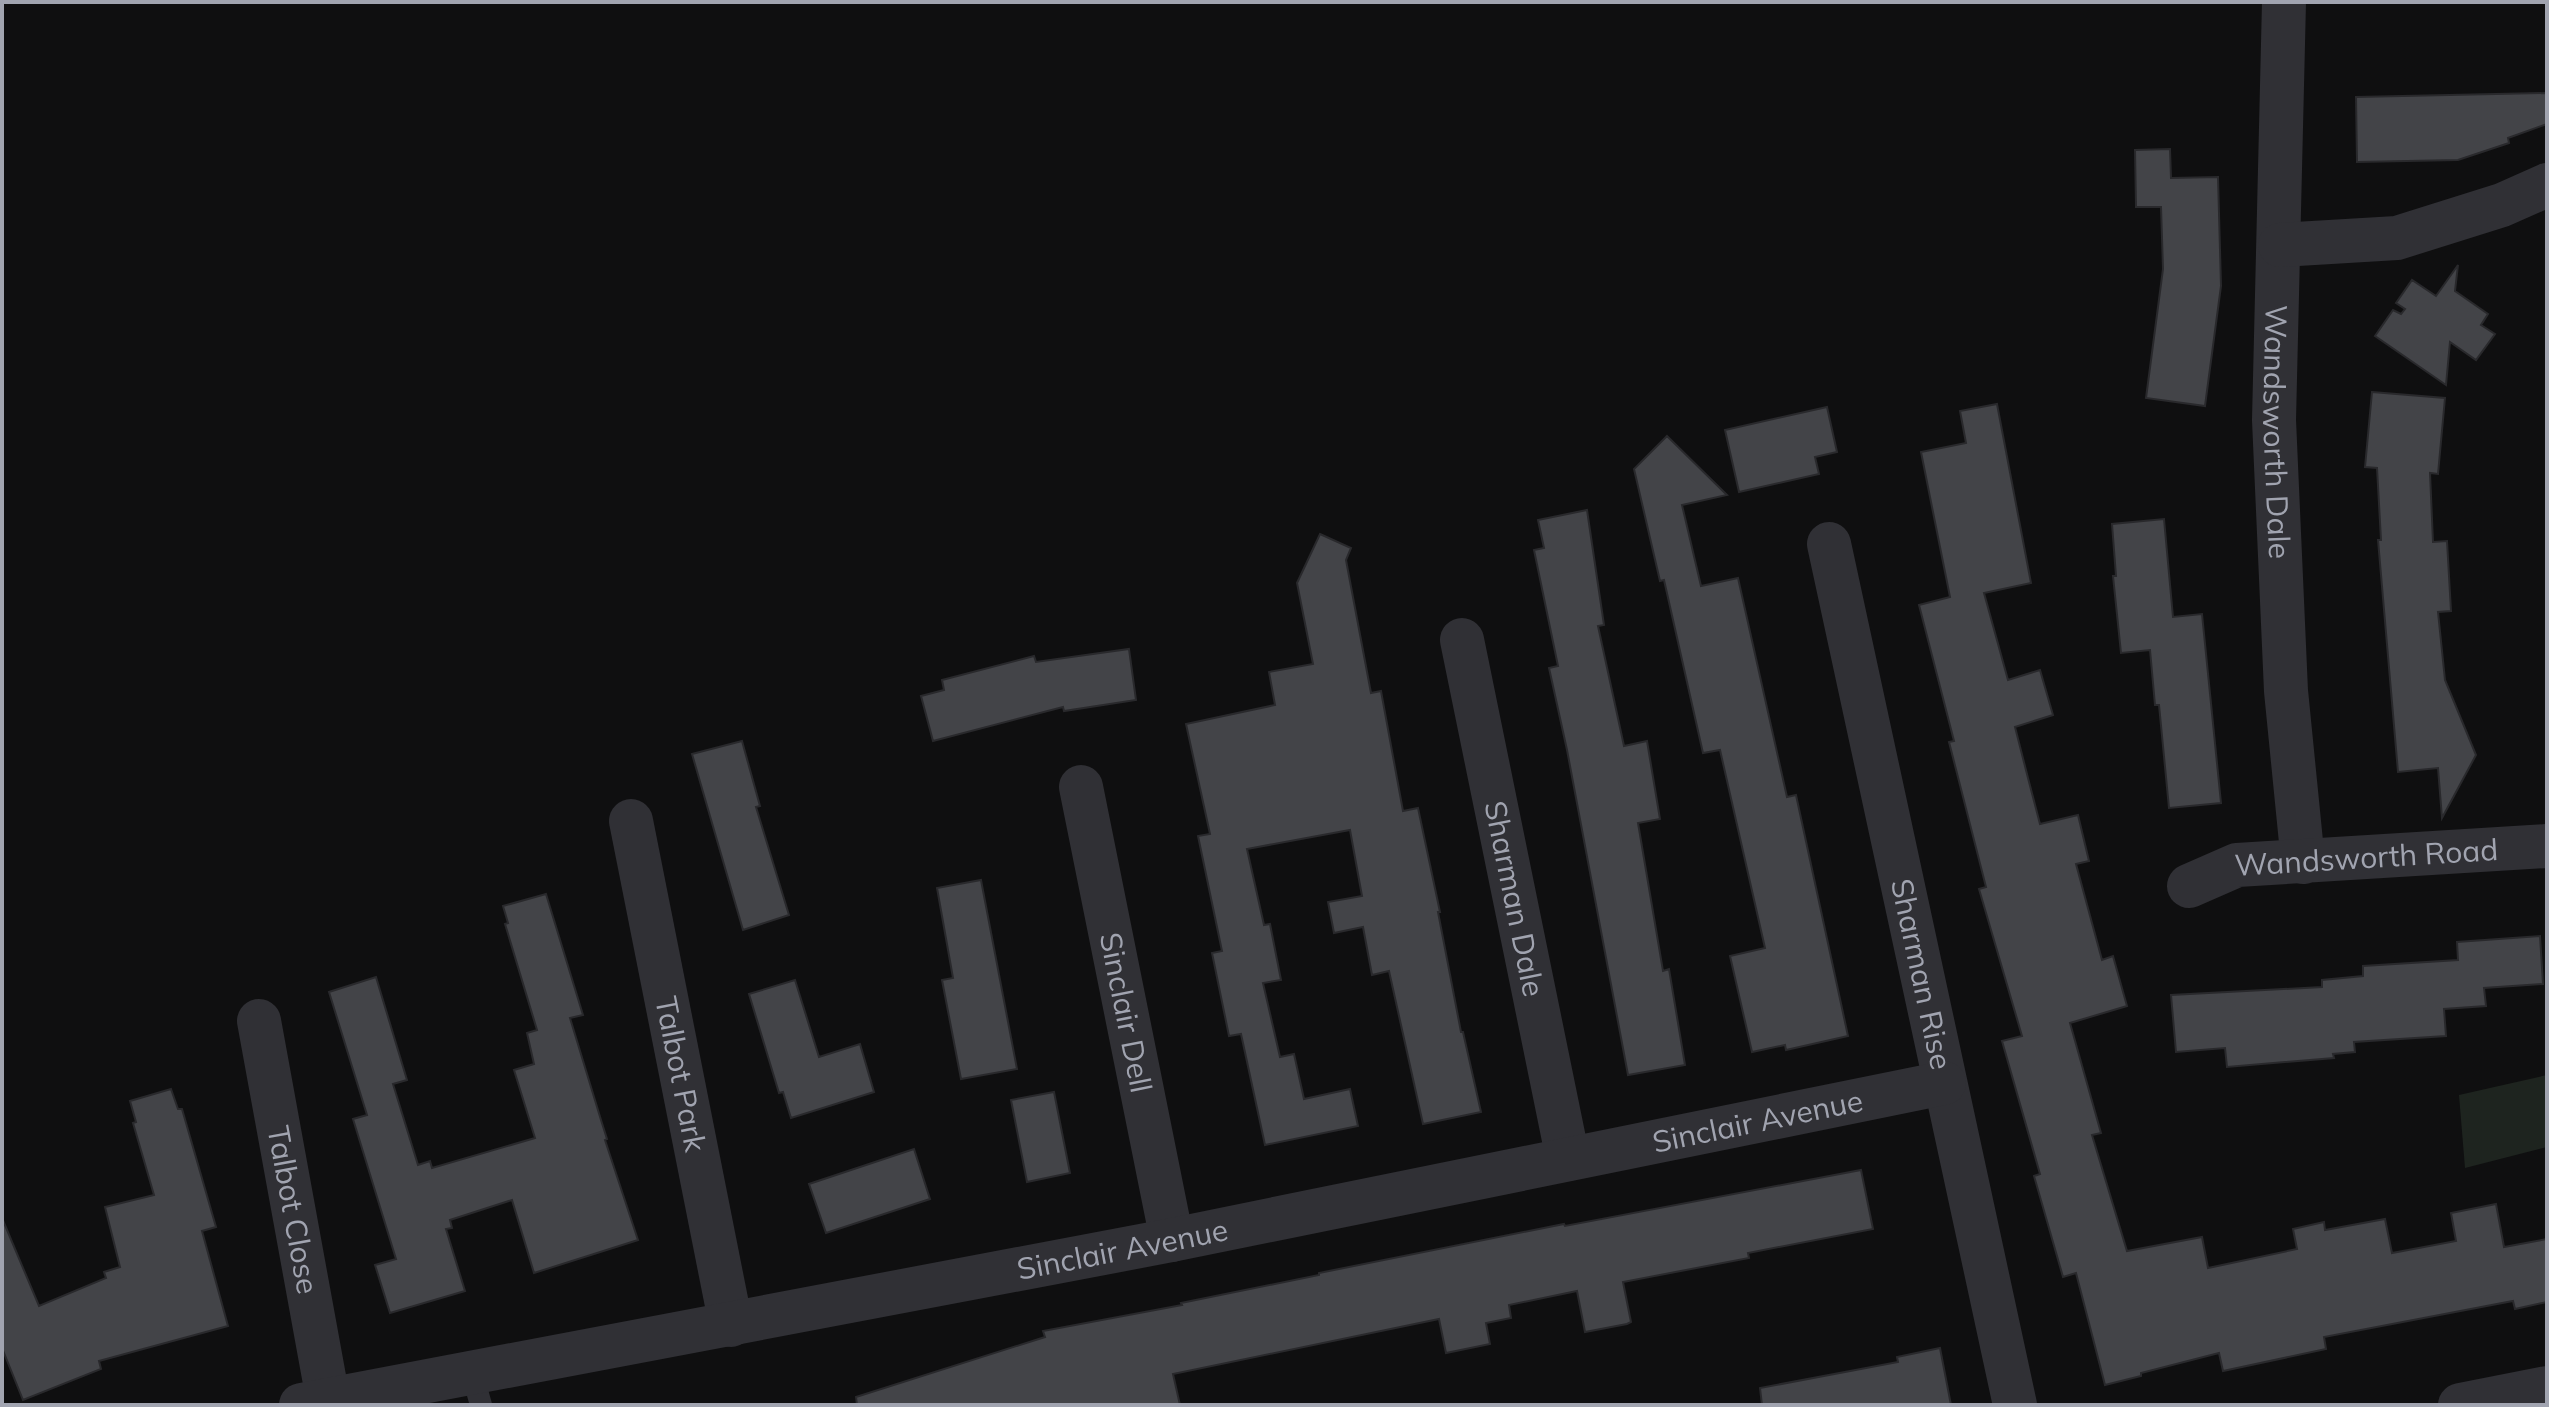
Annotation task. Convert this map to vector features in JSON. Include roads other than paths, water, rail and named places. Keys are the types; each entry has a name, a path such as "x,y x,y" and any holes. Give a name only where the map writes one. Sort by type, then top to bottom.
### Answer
{"street":[{"name":"Wandsworth Dale","path":"2284,2 2274,420 2286,691 2303,862"},
{"path":"2280,245 2397,238 2502,205 2547,185"},
{"name":"Sharman Rise","path":"1829,544 2015,1405"},
{"name":"Sharman Dale","path":"1462,640 1568,1159"},
{"name":"Sinclair Dell","path":"1081,787 1172,1240"},
{"name":"Talbot Park","path":"631,821 731,1325"},
{"name":"Wandsworth Road","path":"2189,886 2237,865 2547,846"},
{"name":"Talbot Close","path":"259,1021 315,1402"},
{"name":"Sinclair Avenue","path":"315,1402 476,1389 731,1325 1172,1240 1944,1083"},
{"path":"2460,1405 2547,1388"}]}
